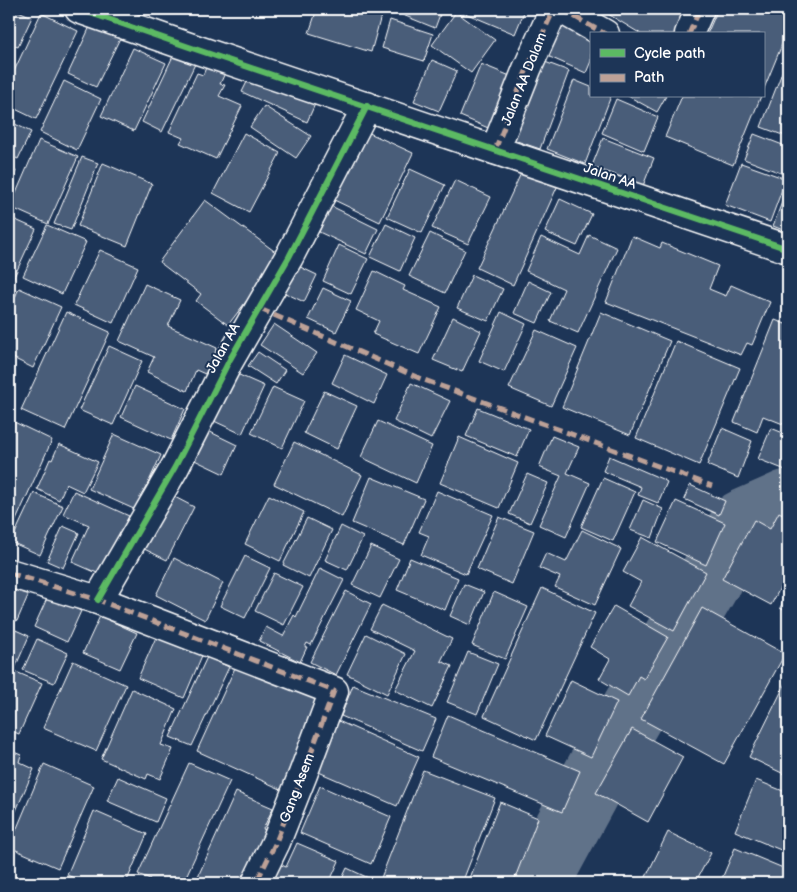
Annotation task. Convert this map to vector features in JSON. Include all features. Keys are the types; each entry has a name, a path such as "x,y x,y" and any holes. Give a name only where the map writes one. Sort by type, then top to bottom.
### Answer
{"street":[{"name":"Jalan AA","path":"79,9 788,249"},
{"name":"Jalan AA Dalam","path":"495,150 527,69 554,9"},
{"path":"561,9 601,32"},
{"path":"690,32 700,9"},
{"name":"Jalan AA","path":"98,600 175,467 230,362 289,258 367,106"},
{"path":"9,573 98,600"},
{"name":"Gang Asem","path":"98,600 334,690 276,842 256,883"}],"building":[{"path":"9,9 14,9 32,17 18,47 9,43"},
{"path":"317,9 357,9 381,16 371,52 309,33"},
{"path":"394,9 442,9 435,28 393,11"},
{"path":"461,9 516,9 524,12 515,34 460,11"},
{"path":"611,9 677,9 692,18 683,32 638,32 608,14"},
{"path":"718,9 778,9 788,13 788,30 764,89 764,32 708,32"},
{"path":"456,12 495,40 471,73 432,45"},
{"path":"41,13 78,31 36,119 9,106 9,82"},
{"path":"559,19 590,34 590,63 586,73 543,54"},
{"path":"93,20 122,34 96,87 68,74"},
{"path":"390,20 433,34 424,61 382,48"},
{"path":"133,48 166,63 134,131 101,116"},
{"path":"174,54 195,64 162,132 142,122"},
{"path":"788,57 788,137 761,127"},
{"path":"537,59 569,71 540,149 508,138"},
{"path":"432,60 457,71 439,111 414,101"},
{"path":"481,64 515,78 493,130 460,116"},
{"path":"207,65 225,73 220,84 225,85 219,96 242,106 216,159 180,143 183,138 169,132 197,73 203,75"},
{"path":"252,72 315,104 307,122 242,92"},
{"path":"574,80 590,87 590,98 610,98 585,164 547,149"},
{"path":"64,81 101,99 77,150 40,132"},
{"path":"632,98 665,98 657,112"},
{"path":"681,98 760,98 733,165 665,137"},
{"path":"616,99 658,117 644,151 602,133"},
{"path":"264,106 311,136 296,158 250,127"},
{"path":"9,121 31,132 18,159 9,155"},
{"path":"365,131 413,153 380,222 332,199"},
{"path":"244,133 280,153 249,212 213,193"},
{"path":"754,134 788,147 788,169 786,175 744,159"},
{"path":"603,138 654,158 639,196 588,176"},
{"path":"39,140 78,157 48,224 10,207"},
{"path":"82,157 98,163 71,230 54,224"},
{"path":"103,163 152,184 127,246 78,226"},
{"path":"741,163 786,179 770,222 725,205"},
{"path":"9,168 16,171 9,188"},
{"path":"410,169 445,185 422,233 387,217"},
{"path":"523,169 558,185 513,285 477,268"},
{"path":"455,180 491,197 468,244 432,228"},
{"path":"788,186 788,232 773,226"},
{"path":"560,199 592,214 577,246 545,232"},
{"path":"205,200 281,256 228,325 196,301 201,294 159,262"},
{"path":"331,206 378,229 366,254 319,232"},
{"path":"9,217 36,229 13,279 9,277"},
{"path":"386,224 415,238 400,271 370,257"},
{"path":"47,225 86,242 62,294 23,276"},
{"path":"430,233 465,250 445,293 409,276"},
{"path":"589,235 617,248 578,333 550,321 564,289 526,271 541,237 580,255"},
{"path":"632,236 660,248 662,243 718,266 709,289 726,296 731,285 770,302 752,345 747,343 741,355 606,302"},
{"path":"339,245 368,259 351,294 323,281"},
{"path":"100,250 138,267 113,323 74,305"},
{"path":"294,264 317,275 304,302 281,291"},
{"path":"374,271 405,286 403,290 441,307 419,354 373,334 379,321 356,310"},
{"path":"472,275 503,289 488,321 457,308"},
{"path":"528,281 551,292 537,323 514,313"},
{"path":"145,284 180,300 168,326 217,348 205,374 196,370 187,391 147,372 154,357 119,341"},
{"path":"19,288 61,307 33,368 9,356 9,311"},
{"path":"323,288 351,301 336,332 308,319"},
{"path":"66,312 110,332 65,430 21,410"},
{"path":"501,312 526,324 504,372 479,361"},
{"path":"601,312 670,341 630,435 562,407"},
{"path":"453,317 481,331 462,372 433,360"},
{"path":"775,320 788,325 788,426 763,416 757,432 734,422"},
{"path":"274,324 317,353 303,373 260,345"},
{"path":"536,330 577,348 551,406 509,388"},
{"path":"676,341 740,368 699,465 636,438"},
{"path":"109,346 142,361 113,425 79,410"},
{"path":"258,352 285,370 276,384 248,366"},
{"path":"345,355 387,375 374,404 332,383"},
{"path":"237,374 264,386 242,434 214,421"},
{"path":"411,383 450,401 431,439 394,421"},
{"path":"135,386 185,409 171,440 121,417"},
{"path":"273,387 304,401 282,448 251,433"},
{"path":"324,391 357,406 337,449 304,433"},
{"path":"478,408 529,429 517,457 466,436"},
{"path":"10,420 52,440 9,536 9,422"},
{"path":"378,421 432,446 416,483 361,457"},
{"path":"198,426 237,445 224,474 184,455"},
{"path":"722,428 752,441 738,478 707,465"},
{"path":"771,428 788,435 788,471 758,459"},
{"path":"114,434 161,455 136,510 89,489"},
{"path":"552,436 579,447 567,473 590,483 566,537 539,525 561,476 539,467"},
{"path":"459,437 518,463 499,508 440,483"},
{"path":"294,442 362,475 342,517 274,484"},
{"path":"59,444 98,462 83,492 66,484 59,500 37,489"},
{"path":"609,456 667,482 658,503 638,495 641,487 603,471"},
{"path":"527,474 548,483 530,523 509,514"},
{"path":"371,477 424,499 404,545 352,523"},
{"path":"603,478 635,492 613,541 581,527"},
{"path":"690,485 725,501 719,515 684,499"},
{"path":"74,491 129,516 104,576 72,562 89,525 63,514"},
{"path":"437,491 493,515 466,574 421,555 429,536 419,532"},
{"path":"34,493 63,506 40,555 11,542"},
{"path":"167,493 194,507 167,560 140,547"},
{"path":"269,495 304,512 280,561 245,544"},
{"path":"643,500 663,509 652,538 630,530"},
{"path":"676,501 725,523 706,565 657,542"},
{"path":"779,512 788,517 788,573 771,605 722,579 754,520 770,529"},
{"path":"499,517 534,531 512,584 477,569"},
{"path":"307,518 332,530 309,578 283,565"},
{"path":"63,526 79,533 63,568 47,561"},
{"path":"341,526 363,537 347,570 325,560"},
{"path":"582,530 621,549 595,605 555,587 560,577 539,568 546,553 566,562"},
{"path":"642,537 706,572 674,631 628,606 641,582 623,572"},
{"path":"371,546 399,559 380,598 352,585"},
{"path":"245,556 270,568 245,618 220,606"},
{"path":"174,558 223,583 205,620 156,595"},
{"path":"410,558 458,578 445,610 397,590"},
{"path":"320,568 344,580 311,645 307,643 300,662 259,641 266,627 283,636 294,615 296,617"},
{"path":"274,573 303,587 284,625 255,611"},
{"path":"9,582 30,591 17,621 9,618"},
{"path":"464,584 484,592 470,625 450,616"},
{"path":"542,588 595,613 536,740 484,716"},
{"path":"346,591 371,604 336,675 310,662"},
{"path":"788,591 788,612 780,608"},
{"path":"494,592 528,607 505,659 472,645"},
{"path":"48,596 81,611 67,642 34,627"},
{"path":"382,605 452,639 441,661 452,666 432,708 395,690 415,651 370,629"},
{"path":"614,606 668,637 644,679 639,676 628,696 599,679 610,659 590,647"},
{"path":"702,608 785,654 724,764 641,719"},
{"path":"100,616 137,633 120,669 83,653"},
{"path":"161,626 206,646 184,698 138,678"},
{"path":"9,627 29,636 15,668 9,665"},
{"path":"366,634 406,654 387,694 347,674"},
{"path":"37,639 68,653 54,683 23,670"},
{"path":"468,652 498,664 477,714 447,702"},
{"path":"207,657 229,667 192,746 170,737"},
{"path":"239,659 326,699 285,791 197,751"},
{"path":"73,661 126,685 96,751 43,728"},
{"path":"9,669 42,683 19,734 9,730"},
{"path":"788,678 788,776 749,757"},
{"path":"571,680 617,702 591,757 545,736"},
{"path":"353,685 436,719 422,751 341,716"},
{"path":"132,689 176,709 161,745 173,749 160,779 148,774 146,779 101,759"},
{"path":"448,715 580,771 562,812 431,757"},
{"path":"336,720 419,757 397,806 314,770"},
{"path":"632,729 683,757 648,822 596,793"},
{"path":"9,750 21,755 19,762 34,769 9,827"},
{"path":"189,763 230,781 183,883 148,883 150,879 138,874"},
{"path":"44,764 94,786 58,868 9,847"},
{"path":"423,770 495,798 462,883 379,883"},
{"path":"118,777 166,798 156,822 107,801"},
{"path":"756,780 788,793 788,853 735,831"},
{"path":"320,786 391,817 371,864 300,833"},
{"path":"236,792 273,808 263,829 275,834 254,879 243,874 239,883 195,883"},
{"path":"500,802 538,818 513,883 468,883"},
{"path":"94,811 147,834 126,883 80,883 81,881 67,875"},
{"path":"668,832 711,853 695,883 643,883"},
{"path":"297,843 339,861 329,883 266,883 275,862 286,867"},
{"path":"735,848 788,870 788,883 720,883"},
{"path":"347,868 377,882 377,883 340,883"}],"waterway":[{"path":"537,883 601,765 743,522 788,502"}],"marked path":[{"path":"495,150 527,69 554,9"},
{"path":"561,9 601,32"},
{"path":"690,32 700,9"},
{"path":"260,309 419,378 712,486"},
{"path":"9,573 98,600 334,691 276,842 256,883"}],"cycle path":[{"path":"79,9 788,249"},
{"path":"98,600 175,467 229,361 289,257 367,106"}]}
